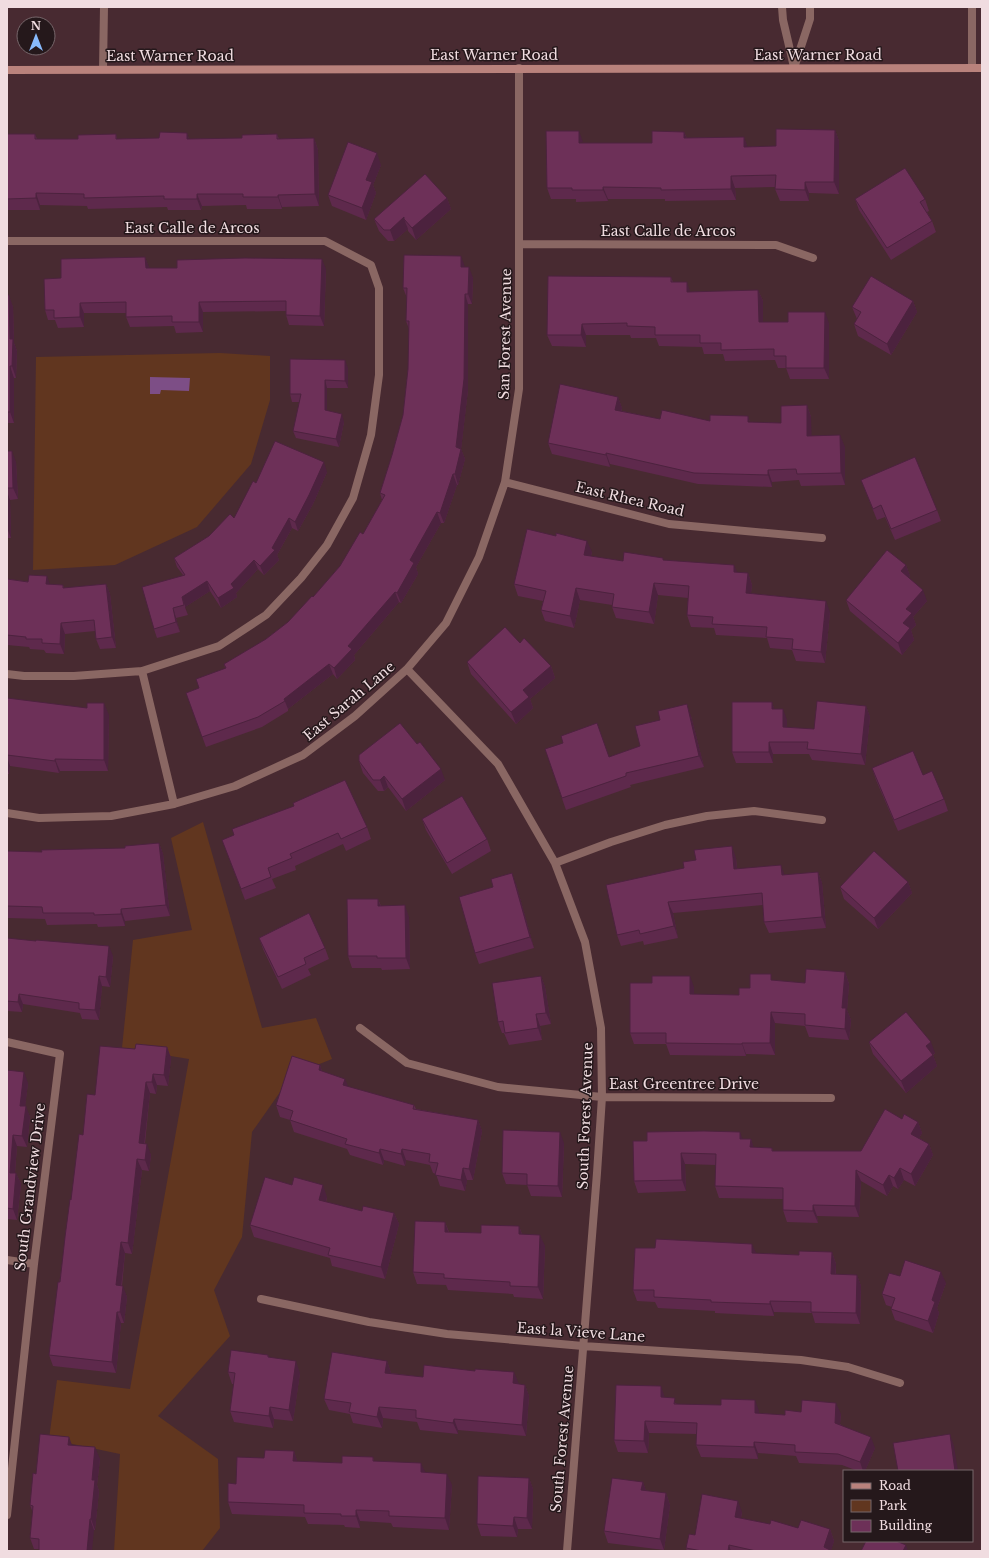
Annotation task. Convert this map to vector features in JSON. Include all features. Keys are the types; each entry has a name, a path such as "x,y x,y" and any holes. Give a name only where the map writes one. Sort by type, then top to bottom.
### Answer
{"main road":[{"name":"East Warner Road","path":"7,70 982,68"}],"street":[{"path":"103,69 104,7"},
{"path":"782,7 783,20 794,68"},
{"path":"794,68 810,19 810,7"},
{"path":"972,7 972,68"},
{"name":"San Forest Avenue","path":"407,669 446,623 480,557 505,482 519,389 519,68"},
{"name":"East Calle de Arcos","path":"7,241 325,241 372,265 379,288 379,375 372,435 353,498 327,545 301,578 266,615 219,646 142,671"},
{"name":"East Calle de Arcos","path":"519,244 776,245 813,258"},
{"name":"East Rhea Road","path":"505,482 669,524 822,538"},
{"name":"East Sarah Lane","path":"7,813 39,818 111,816 174,804 235,786 303,755 355,716 407,669"},
{"name":"South Forest Avenue","path":"407,669 498,764 555,863 585,942 601,1028 602,1097 567,1551"},
{"path":"7,674 24,676 74,676 142,671 174,804"},
{"path":"555,863 611,842 665,825 707,816 754,811 822,820"},
{"name":"East Greentree Drive","path":"360,1028 407,1063 498,1087 602,1097 831,1098"},
{"name":"South Grandview Drive","path":"7,1042 60,1054 34,1264 7,1515"},
{"path":"7,1260 34,1264"},
{"name":"East la Vieve Lane","path":"261,1299 369,1322 447,1334 583,1346 801,1360 848,1367 900,1383"}],"green space":[{"path":"220,353 270,356 270,400 251,464 197,527 115,565 33,570 36,357"},
{"path":"203,822 262,1028 316,1018 332,1059 292,1075 252,1132 242,1237 214,1290 230,1336 158,1416 218,1459 220,1528 202,1551 114,1551 120,1454 49,1439 57,1380 130,1389 189,1059 122,1048 133,940 192,930 171,838"}],"shaded area":[{"path":"150,377 190,378 189,391 161,390 160,394 150,394"}],"building":[{"path":"776,129 835,130 834,182 805,182 805,190 775,189 776,175 731,176 731,189 661,190 661,188 603,187 603,190 572,190 572,188 547,188 546,131 579,131 579,143 652,143 652,131 684,132 684,138 744,137 744,147 776,146"},
{"path":"160,132 187,133 187,139 242,138 242,135 277,134 277,139 314,138 315,194 278,195 278,197 243,197 243,194 197,194 197,199 164,199 164,196 84,198 84,194 36,193 36,198 7,199 7,134 35,134 35,139 78,139 78,135 116,134 116,139 159,138"},
{"path":"348,142 377,153 366,180 372,182 362,208 328,195"},
{"path":"905,168 925,199 920,202 932,221 887,248 855,199"},
{"path":"425,174 447,198 412,228 404,217 390,230 384,230 374,219"},
{"path":"404,255 461,256 461,267 469,267 468,294 465,294 464,379 456,447 461,449 455,474 453,474 440,513 437,512 410,560 414,563 397,593 395,592 348,646 352,649 334,668 329,664 284,699 285,701 258,717 202,737 186,693 199,688 196,679 226,668 224,664 266,639 288,622 312,596 313,597 340,566 360,532 363,534 385,495 380,493 403,415 408,369 409,321 406,321 407,288 403,288"},
{"path":"145,257 146,268 177,268 177,260 245,258 322,259 320,316 286,315 286,301 199,302 199,322 172,322 172,316 126,317 126,302 80,303 80,317 54,318 54,310 45,310 44,279 61,278 61,259"},
{"path":"548,276 671,277 671,282 687,282 687,292 758,290 759,322 788,322 788,312 825,312 824,368 786,368 786,356 774,356 774,349 721,350 721,343 700,343 700,335 655,335 655,327 627,326 627,323 582,324 581,335 547,335"},
{"path":"871,276 913,301 887,344 854,324 861,312 852,307"},
{"path":"7,295 9,295 10,339 13,339 12,366 10,366 10,412 7,412"},
{"path":"290,359 345,360 345,381 325,380 325,410 342,414 336,439 293,431 301,394 290,394"},
{"path":"560,384 618,397 615,410 660,419 662,410 710,421 710,415 748,416 748,422 781,423 781,406 807,405 807,436 840,435 841,473 797,474 796,469 768,470 768,475 694,473 606,453 606,455 548,443"},
{"path":"275,441 324,462 295,522 289,518 272,548 275,550 260,566 254,560 231,584 234,588 218,598 207,581 182,597 184,605 173,608 176,622 154,629 142,587 185,575 174,558 209,536 230,514 234,518 253,481 256,483"},
{"path":"7,451 12,451 13,488 7,488"},
{"path":"915,457 937,510 891,529 881,505 873,509 861,480"},
{"path":"527,529 556,536 556,533 587,541 584,555 623,561 624,552 663,558 663,560 734,565 734,572 748,573 746,593 826,601 821,652 792,649 793,639 766,637 767,627 712,624 713,617 687,615 689,586 654,583 649,612 612,607 614,594 576,588 570,616 541,610 546,591 514,584"},
{"path":"887,550 906,565 901,571 923,590 906,609 912,613 903,623 910,628 898,643 846,600"},
{"path":"29,575 47,576 46,584 63,585 63,588 106,584 112,637 96,639 94,620 61,623 60,644 42,643 42,639 26,639 26,637 7,635 7,579 28,582"},
{"path":"505,627 520,643 524,638 551,666 523,690 529,697 511,712 467,662"},
{"path":"7,698 87,708 87,703 104,703 104,760 55,759 55,761 7,755"},
{"path":"817,701 866,706 861,754 807,749 808,742 769,742 769,752 732,752 732,702 772,702 772,709 783,709 783,727 814,729"},
{"path":"687,704 699,756 626,773 626,776 562,798 545,749 563,743 561,736 597,723 609,757 640,746 635,726 660,720 658,711"},
{"path":"400,723 417,744 420,742 441,769 402,799 384,776 380,780 373,780 359,761 359,755"},
{"path":"913,751 923,775 932,771 944,799 894,820 872,768"},
{"path":"345,780 367,827 341,839 338,833 290,854 292,858 268,868 271,877 241,889 222,840 234,835 232,829 294,806 293,803"},
{"path":"462,796 487,839 447,863 422,819"},
{"path":"159,843 166,905 121,909 121,914 94,915 94,913 43,913 42,907 7,906 7,851 42,852 41,850 125,848 125,846"},
{"path":"732,846 734,869 781,865 782,875 818,872 822,917 764,922 762,893 668,902 674,926 640,934 639,930 617,935 606,885 684,868 683,862 696,860 694,850"},
{"path":"874,851 908,882 874,918 840,887"},
{"path":"512,873 530,937 475,953 459,897 493,887 491,879"},
{"path":"347,899 378,899 378,906 405,905 406,958 348,956"},
{"path":"309,913 325,948 304,958 306,964 278,977 259,938"},
{"path":"7,938 109,946 106,977 99,976 95,1010 79,1009 79,1003 19,994 18,1002 7,1001"},
{"path":"806,969 845,972 842,1008 846,1008 845,1029 805,1025 805,1014 771,1012 770,1043 666,1043 666,1033 630,1033 630,983 652,983 652,976 690,976 690,994 739,995 739,988 750,988 750,974 771,974 771,980 805,983"},
{"path":"541,976 546,1013 536,1014 538,1028 505,1033 503,1021 498,1022 492,983"},
{"path":"906,1012 931,1042 926,1046 933,1055 901,1081 869,1042"},
{"path":"136,1044 167,1047 164,1075 153,1074 152,1082 146,1082 139,1143 147,1144 145,1160 137,1159 128,1243 121,1242 116,1285 123,1286 120,1312 117,1312 112,1362 49,1355 79,1134 83,1135 87,1094 95,1095 100,1046 135,1049"},
{"path":"292,1056 320,1065 319,1070 345,1079 343,1085 414,1105 413,1109 478,1120 469,1169 463,1168 461,1180 435,1175 438,1163 429,1162 430,1154 402,1149 401,1154 380,1149 379,1153 345,1144 347,1139 290,1120 293,1111 276,1105"},
{"path":"7,1070 24,1072 20,1106 26,1106 22,1136 13,1135 10,1173 16,1173 13,1209 7,1208"},
{"path":"885,1109 902,1119 904,1114 918,1122 911,1134 929,1144 911,1174 900,1168 894,1178 889,1175 883,1185 856,1170 855,1206 813,1205 813,1211 783,1210 783,1188 715,1186 716,1154 681,1153 682,1180 634,1181 633,1141 647,1141 647,1132 740,1132 740,1139 751,1139 750,1147 772,1148 772,1151 861,1151"},
{"path":"503,1130 560,1132 558,1186 527,1185 527,1174 502,1173"},
{"path":"265,1177 292,1185 294,1177 323,1185 319,1200 362,1211 363,1206 394,1213 381,1267 328,1255 330,1248 250,1225"},
{"path":"415,1221 445,1222 445,1232 481,1233 481,1225 519,1226 519,1234 540,1235 538,1287 510,1286 510,1282 444,1278 444,1274 413,1272"},
{"path":"656,1239 752,1244 752,1253 799,1255 799,1251 832,1252 831,1274 857,1275 856,1313 811,1312 811,1302 770,1301 770,1304 711,1302 711,1300 654,1297 654,1290 633,1290 635,1248 655,1248"},
{"path":"905,1260 941,1272 932,1300 935,1302 928,1321 891,1309 895,1298 882,1294 889,1273 900,1276"},
{"path":"231,1350 268,1355 268,1357 296,1361 289,1410 270,1407 269,1416 230,1411 235,1373 228,1372"},
{"path":"332,1352 387,1361 385,1373 423,1377 424,1365 475,1371 475,1369 514,1372 513,1383 525,1385 522,1425 454,1419 453,1423 416,1418 416,1410 379,1407 377,1417 349,1412 351,1403 324,1399"},
{"path":"616,1385 661,1386 661,1397 675,1398 674,1404 721,1405 721,1399 755,1400 755,1413 785,1415 785,1410 801,1412 802,1400 836,1403 835,1423 871,1437 860,1462 838,1454 795,1452 795,1445 754,1442 754,1447 696,1445 697,1423 645,1421 644,1441 614,1440"},
{"path":"40,1434 69,1437 68,1445 95,1447 92,1480 95,1480 87,1551 39,1551 39,1539 30,1538 33,1506 30,1505 33,1473 36,1474"},
{"path":"950,1434 955,1470 898,1470 893,1443"},
{"path":"265,1450 294,1451 293,1461 342,1463 342,1456 373,1457 373,1461 421,1463 421,1472 447,1474 445,1518 389,1516 389,1511 356,1510 356,1516 341,1516 341,1514 304,1513 304,1505 228,1502 228,1483 236,1484 237,1457 264,1458"},
{"path":"478,1476 529,1478 527,1518 514,1517 513,1526 477,1524"},
{"path":"612,1478 643,1482 641,1490 666,1493 660,1539 604,1531"},
{"path":"702,1494 738,1501 735,1517 770,1524 771,1520 798,1528 801,1520 830,1529 824,1547 832,1551 756,1551 729,1545 728,1551 702,1551 686,1548 689,1534 695,1535"},
{"path":"866,1542 898,1542 906,1545 903,1551 861,1551"}]}
